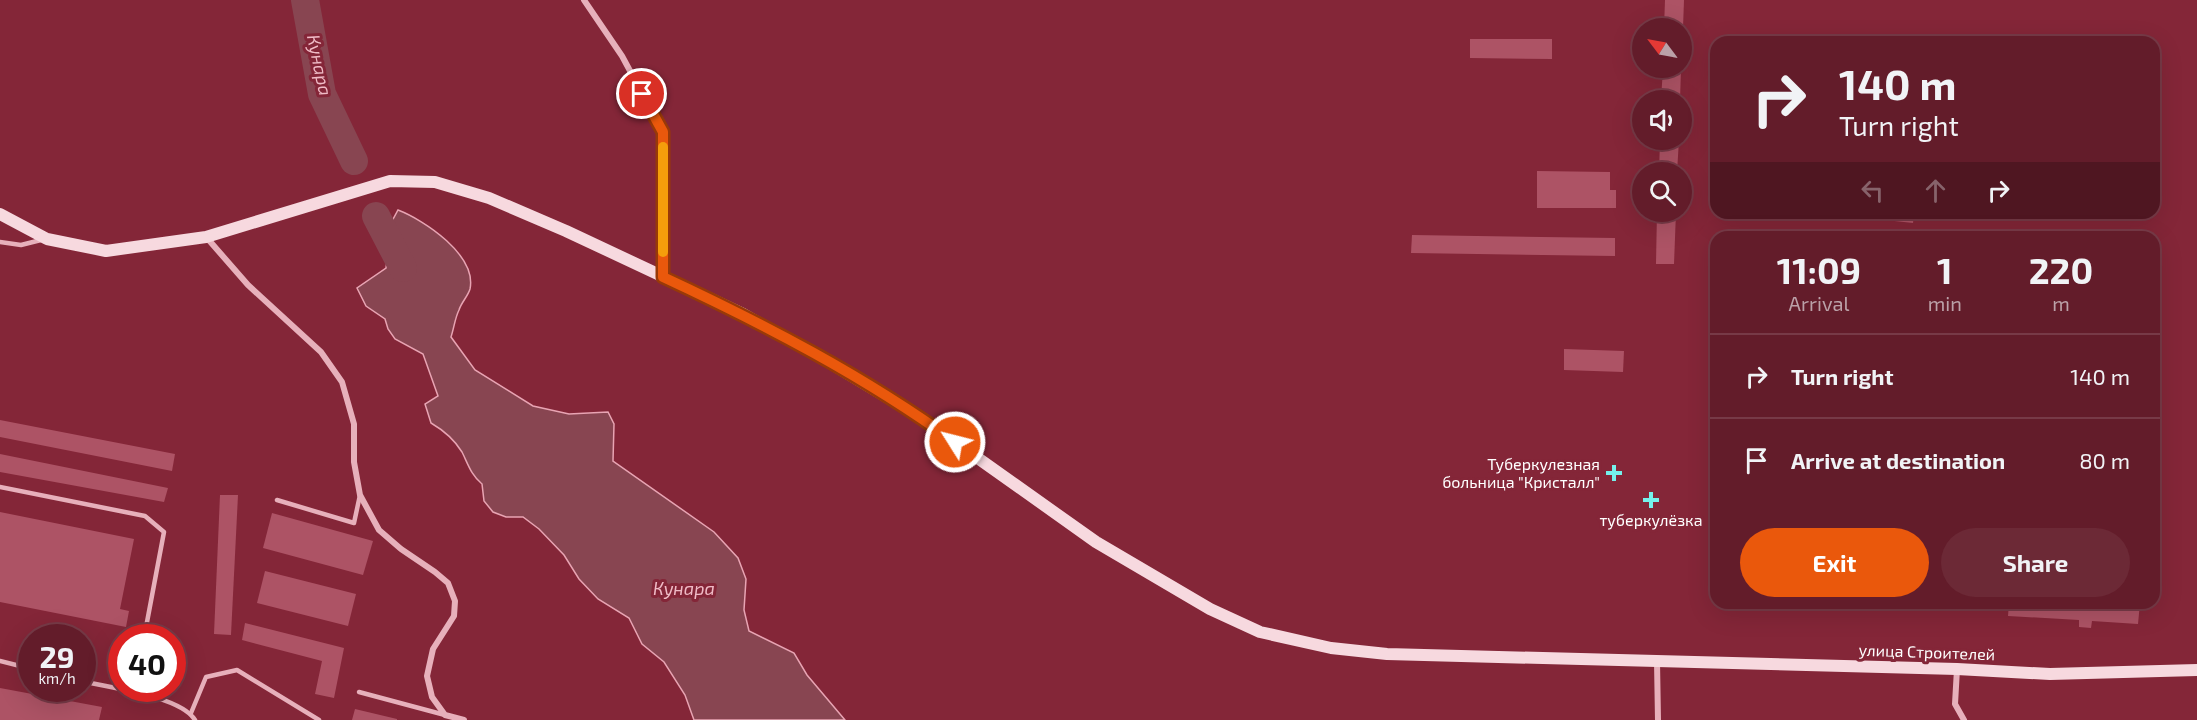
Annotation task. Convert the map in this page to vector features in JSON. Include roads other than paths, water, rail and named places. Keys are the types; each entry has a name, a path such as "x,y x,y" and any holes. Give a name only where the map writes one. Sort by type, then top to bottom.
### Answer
{"street":[{"path":"584,0 622,56 663,132 663,277"},
{"name":"улица Строителей","path":"0,214 47,238 106,251 207,237 390,180 435,182 489,198 566,231 743,315 832,364 920,417 1096,542 1210,609 1260,632 1331,648 1387,654 1957,669 2050,674 2197,670"},
{"path":"207,237 248,285 321,352 342,382 354,423 354,462 360,495 379,530 448,583 455,601 454,616 433,649 427,676 432,697 445,715 464,720"},
{"path":"1657,661 1658,720"},
{"path":"1957,669 1955,704 1964,720"}],"lane":[{"path":"0,242 21,245 47,238"},
{"path":"0,487 145,516 164,532 147,624"},
{"path":"277,500 354,523 360,495"},
{"path":"0,661 18,666"},
{"path":"191,713 206,677 237,670 319,720"},
{"path":"359,692 445,715"},
{"path":"169,702 191,713 195,720"}],"water":[{"name":"Кунара","path":"398,210 434,230 457,252 465,264 470,276 470,289 461,305 451,337 475,370 533,406 569,414 608,412 614,424 613,461 714,532 738,558 746,579 744,610 749,631 794,653 807,675 845,720 694,720 685,695 664,662 642,644 629,618 598,599 579,579 564,555 539,529 523,517 506,517 493,512 484,501 482,484 472,473 459,447 448,435 431,423 425,404 438,396 423,354 395,339 385,319 366,306 357,288 386,268 388,253 384,236"}],"waterway":[{"name":"Кунара","path":"305,0 322,94 354,161"},
{"name":"Кунара","path":"376,216 403,268"}],"place":[{"name":"Туберкулезная больница \"Кристалл\"","path":"1614,473"},
{"name":"туберкулёзка","path":"1651,500"}]}
